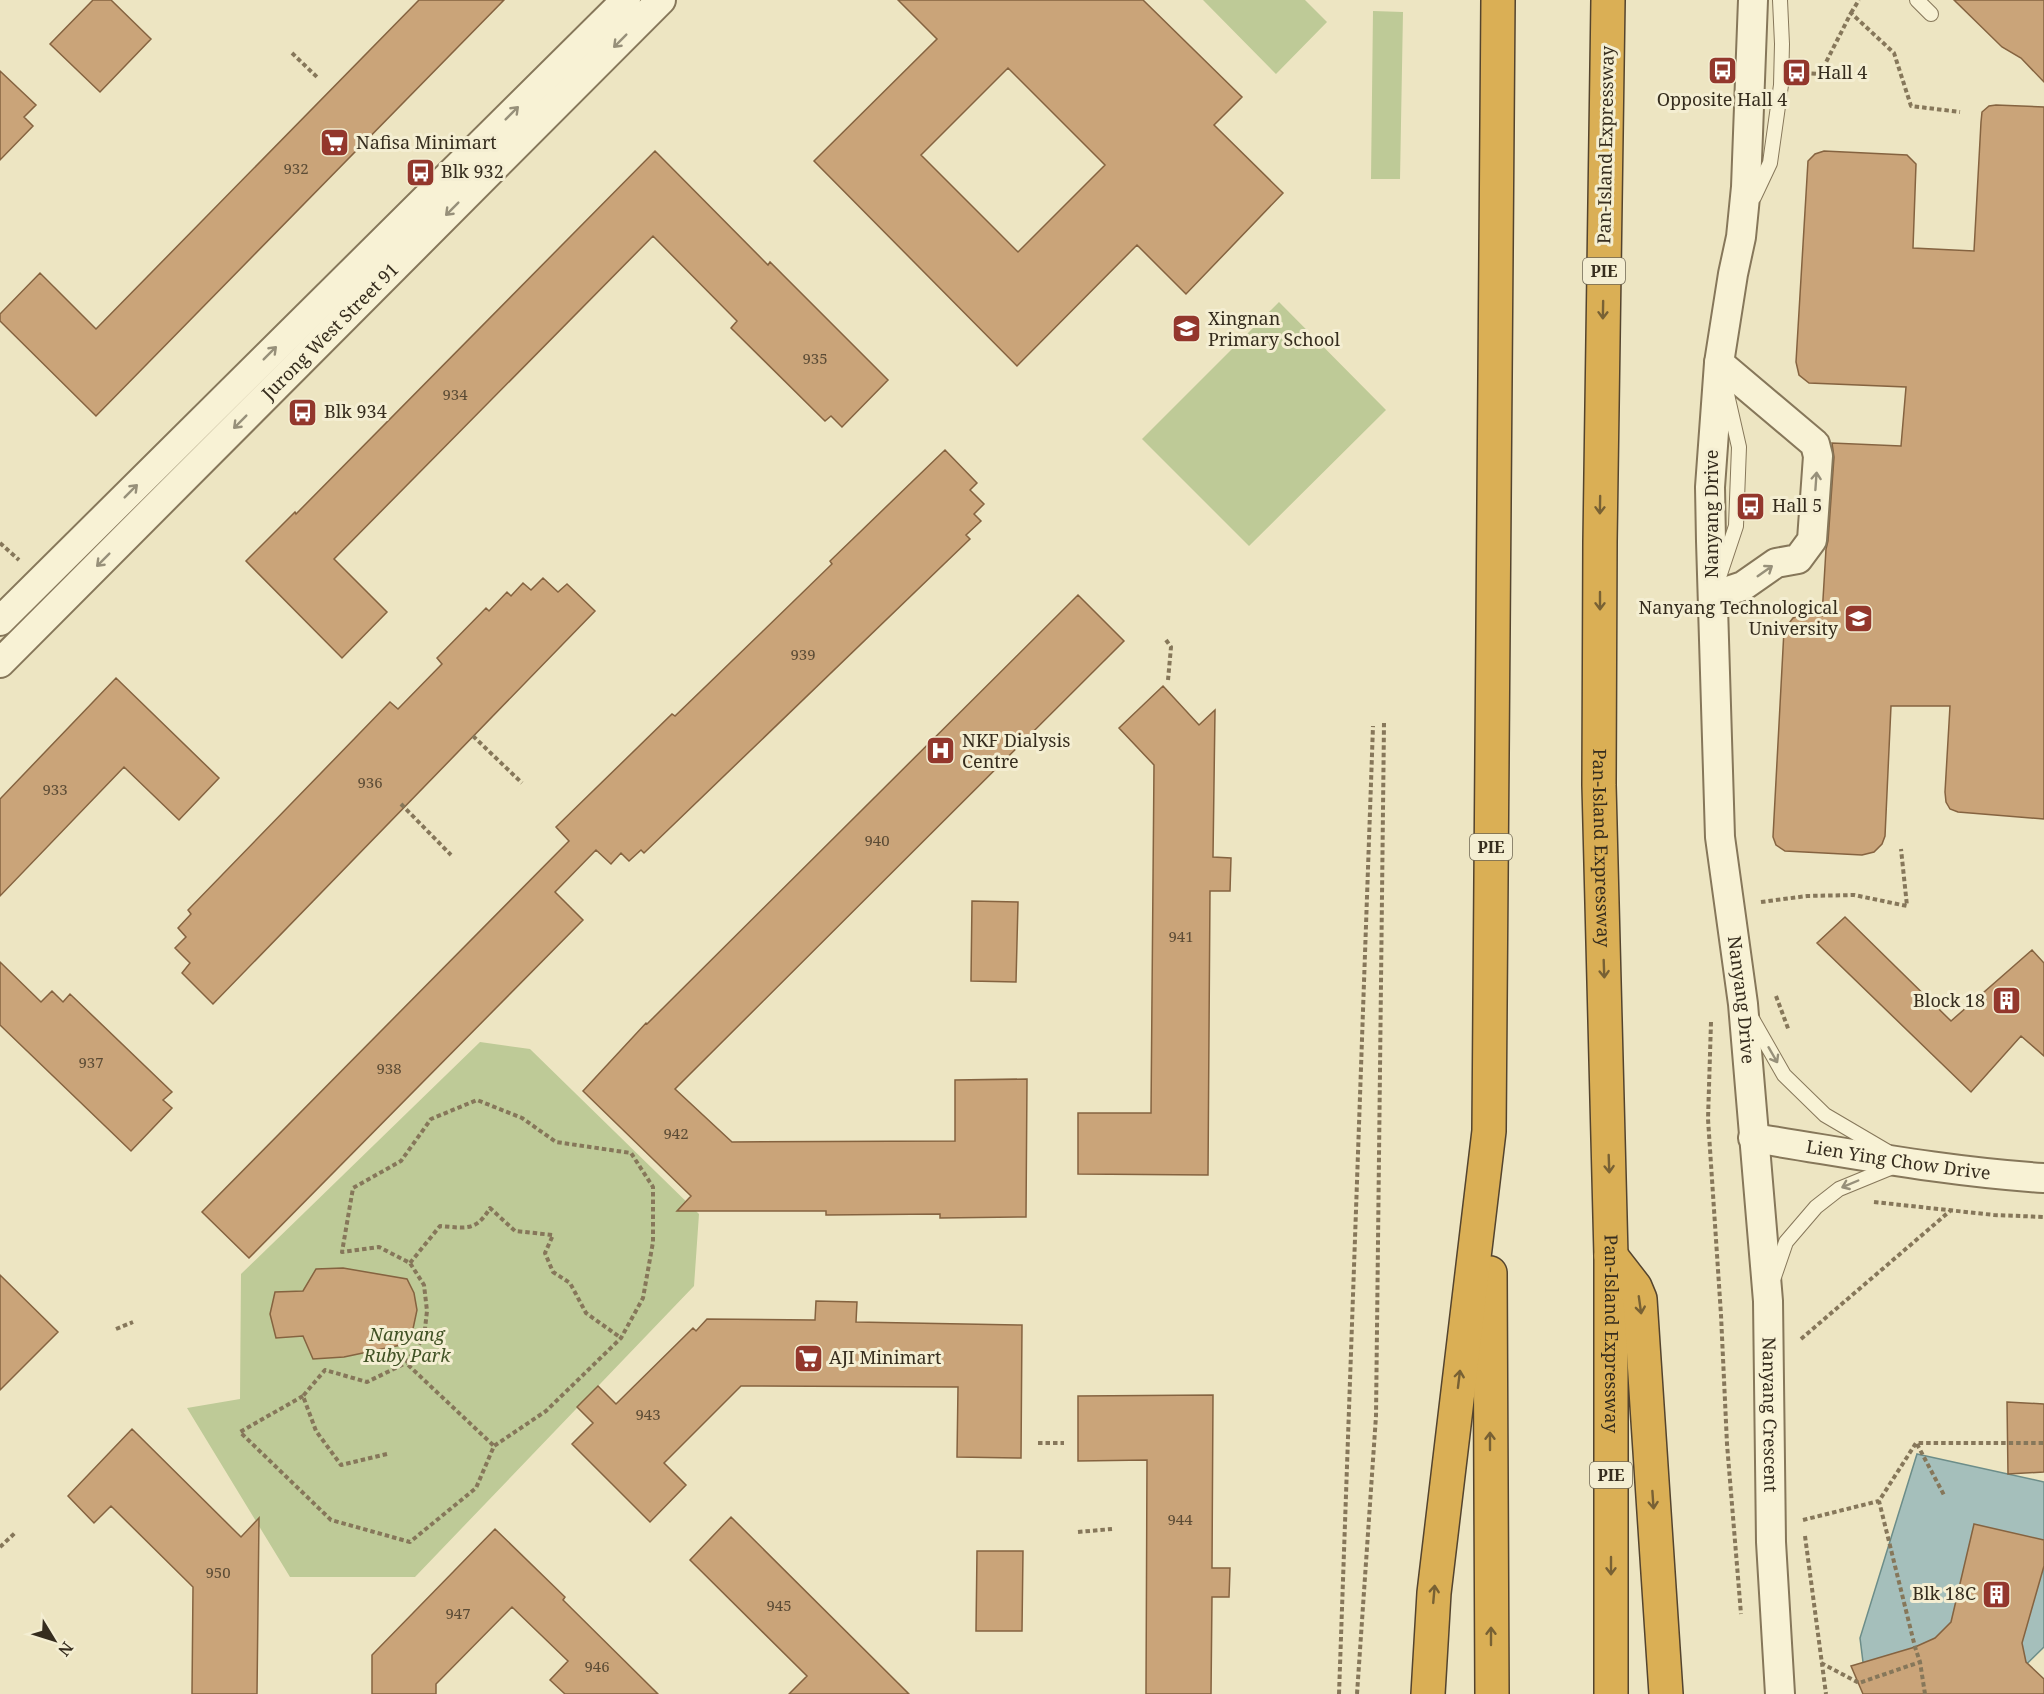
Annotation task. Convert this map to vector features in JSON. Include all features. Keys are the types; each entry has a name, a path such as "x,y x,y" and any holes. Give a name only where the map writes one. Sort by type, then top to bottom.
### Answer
{"highway":[{"name":"PIE","path":"1492,1694 1489,1131 1500,0"},
{"name":"Pan-Island Expressway","path":"1608,0 1599,785 1611,1256 1611,1694"},
{"path":"1428,1694 1434,1593 1489,1131"},
{"path":"1611,1256 1635,1287 1640,1299 1665,1694"}],"street":[{"name":"Jurong West Street 91","path":"0,621 626,0"},
{"name":"Jurong West Street 91","path":"0,663 661,0"},
{"name":"Nanyang Drive","path":"1753,0 1742,237 1733,274 1719,363 1710,487 1720,837 1743,1004 1753,1137"},
{"path":"1713,596 1743,586 1776,563 1798,559 1807,549 1812,540 1818,456 1815,444 1719,363"},
{"name":"Lien Ying Chow Drive","path":"1753,1137 1905,1162 1998,1175 2044,1178"},
{"name":"Nanyang Crescent","path":"1753,1137 1768,1301 1770,1542 1780,1694"}],"lane":[{"path":"1743,221 1770,163 1780,85 1782,44 1779,0"},
{"path":"1917,0 1931,14"},
{"path":"1743,1004 1784,1075 1825,1115 1905,1162"},
{"path":"1768,1301 1786,1242 1816,1207 1839,1189 1905,1162"}],"path":[{"path":"1796,73 1820,74 1859,0"},
{"path":"1851,13 1894,52 1911,106 1960,112"},
{"path":"292,53 319,79"},
{"path":"0,543 22,562"},
{"path":"1166,640 1172,647 1168,681"},
{"path":"1357,1694 1376,1416 1384,723"},
{"path":"1339,1694 1373,726"},
{"path":"473,736 522,783"},
{"path":"401,804 451,855"},
{"path":"1760,902 1807,896 1854,895 1907,906 1901,849"},
{"path":"1758,892 1762,913"},
{"path":"1775,993 1790,1031"},
{"path":"1711,1019 1708,1119 1727,1444 1741,1621"},
{"path":"477,1100 522,1118 556,1142 631,1153 653,1187 653,1242 643,1298 621,1338 546,1412 494,1446 476,1488 410,1542 331,1520 240,1432 303,1396 325,1370 367,1382 406,1364 424,1337 428,1311 424,1285 410,1263 379,1247 342,1252 353,1188 401,1161 431,1119 477,1100"},
{"path":"1864,1201 2044,1217"},
{"path":"410,1263 440,1226 464,1228 482,1222 490,1208 515,1231 553,1235 545,1254 552,1272 570,1283 586,1312 621,1338"},
{"path":"1796,1333 1796,1343 1950,1210"},
{"path":"116,1329 133,1322"},
{"path":"406,1364 494,1446"},
{"path":"303,1396 316,1431 341,1465 387,1454"},
{"path":"1038,1443 1064,1443"},
{"path":"1916,1443 2044,1443"},
{"path":"1916,1443 1945,1497"},
{"path":"1803,1520 1879,1501 1916,1443"},
{"path":"1879,1501 1920,1662 1925,1694"},
{"path":"1803,1509 1821,1663 1827,1694"},
{"path":"1078,1532 1112,1529"},
{"path":"0,1546 16,1532"},
{"path":"1821,1663 1859,1683 1920,1662"}],"green space":[{"path":"1203,0 1305,0 1327,22 1276,74"},
{"path":"1373,11 1403,12 1400,179 1371,179"},
{"path":"1279,302 1386,410 1249,546 1142,439"},
{"name":"Nanyang Ruby Park","path":"480,1042 530,1049 699,1214 694,1286 415,1577 290,1577 187,1408 240,1399 241,1274"}],"water":[{"path":"1917,1454 2044,1482 2044,1647 1998,1692 1993,1694 1867,1694 1860,1638"}],"building":[{"path":"93,0 111,0 151,39 100,92 50,44"},
{"path":"419,0 504,0 96,416 0,321 0,314 40,273 96,329"},
{"path":"898,0 1143,0 1242,97 1214,125 1283,193 1186,294 1137,245 1017,366 814,161 937,39","holes":["1008,68 1105,165 1018,252 921,155"]},
{"path":"1954,0 2044,0 2044,82 2021,58 2002,47"},
{"path":"0,71 36,105 24,117 33,126 0,160"},
{"path":"1989,106 2044,107 2044,819 1958,812 1950,809 1946,802 1945,792 1950,706 1891,706 1885,836 1882,844 1874,852 1862,855 1785,851 1776,845 1773,837 1784,630 1793,618 1801,615 1822,616 1834,457 1832,443 1901,446 1906,387 1809,383 1799,375 1796,362 1808,161 1815,154 1824,151 1907,155 1916,164 1913,248 1974,251 1982,112"},
{"path":"655,151 768,265 770,262 888,380 842,427 831,416 825,421 731,328 737,321 653,236 334,559 387,612 342,658 246,561 295,512 296,514"},
{"path":"945,450 977,483 970,490 984,504 974,514 981,521 966,535 970,539 644,853 641,850 629,861 621,853 611,864 596,850 555,892 583,920 249,1258 202,1212 569,841 556,827 672,714 675,716 762,632 832,564 830,561"},
{"path":"543,578 558,592 567,584 595,611 213,1004 182,973 190,963 175,948 186,937 178,928 191,914 188,910 390,702 398,709 442,664 437,658 486,608 489,611 507,592 511,596 523,583 531,590"},
{"path":"1078,595 1124,641 675,1089 732,1142 955,1141 955,1080 1027,1079 1026,1217 940,1218 940,1214 826,1215 826,1211 677,1211 691,1196 583,1091 646,1023"},
{"path":"116,678 219,778 179,820 124,767 0,896 0,799"},
{"path":"1163,686 1199,725 1215,710 1213,857 1231,858 1230,891 1210,891 1208,1175 1078,1174 1078,1113 1151,1113 1154,765 1119,728"},
{"path":"972,901 1018,902 1016,982 971,981"},
{"name":"Block 18","path":"1845,917 1951,1021 2032,950 2044,963 2044,1056 2021,1036 1971,1092 1817,943"},
{"path":"0,962 41,1002 52,991 63,1002 70,994 172,1092 163,1100 172,1108 131,1151 0,1025"},
{"path":"343,1268 407,1279 414,1293 417,1310 410,1343 344,1357 313,1359 303,1336 276,1338 270,1314 275,1292 303,1291 316,1269"},
{"path":"0,1275 58,1332 0,1390"},
{"path":"816,1301 857,1302 856,1322 1022,1325 1021,1458 957,1457 958,1387 741,1386 664,1463 686,1485 650,1522 572,1444 593,1423 577,1407 598,1386 616,1404 693,1328 696,1331 707,1319 815,1320"},
{"path":"1213,1395 1212,1568 1230,1568 1229,1597 1212,1597 1211,1694 1146,1694 1147,1460 1078,1461 1078,1396"},
{"path":"2007,1402 2044,1404 2044,1472 2008,1474"},
{"path":"132,1429 241,1537 259,1518 257,1694 192,1694 193,1587 111,1506 94,1523 68,1496"},
{"path":"731,1517 909,1694 789,1694 807,1676 690,1560"},
{"name":"Blk 18C","path":"1974,1524 2044,1540 2044,1566 2022,1643 2026,1662 2044,1679 2044,1694 1863,1694 1851,1666 1915,1647 1935,1638 1951,1622"},
{"path":"495,1529 565,1597 563,1600 658,1694 565,1694 550,1680 568,1661 512,1607 436,1684 436,1694 372,1694 372,1655"},
{"path":"977,1551 1023,1551 1022,1631 976,1631"}],"place":[{"name":"Opposite Hall 4","path":"1722,71"},
{"name":"Hall 4","path":"1796,73"},
{"name":"Nafisa Minimart","path":"335,143"},
{"name":"Blk 932","path":"420,172"},
{"name":"Xingnan Primary School","path":"1187,329"},
{"name":"Blk 934","path":"303,412"},
{"name":"Hall 5","path":"1751,506"},
{"name":"Nanyang Technological University","path":"1859,618"},
{"name":"NKF Dialysis Centre","path":"941,751"},
{"name":"Block 18","path":"2006,1001"},
{"name":"AJI Minimart","path":"808,1358"},
{"name":"Blk 18C","path":"1997,1594"}]}
